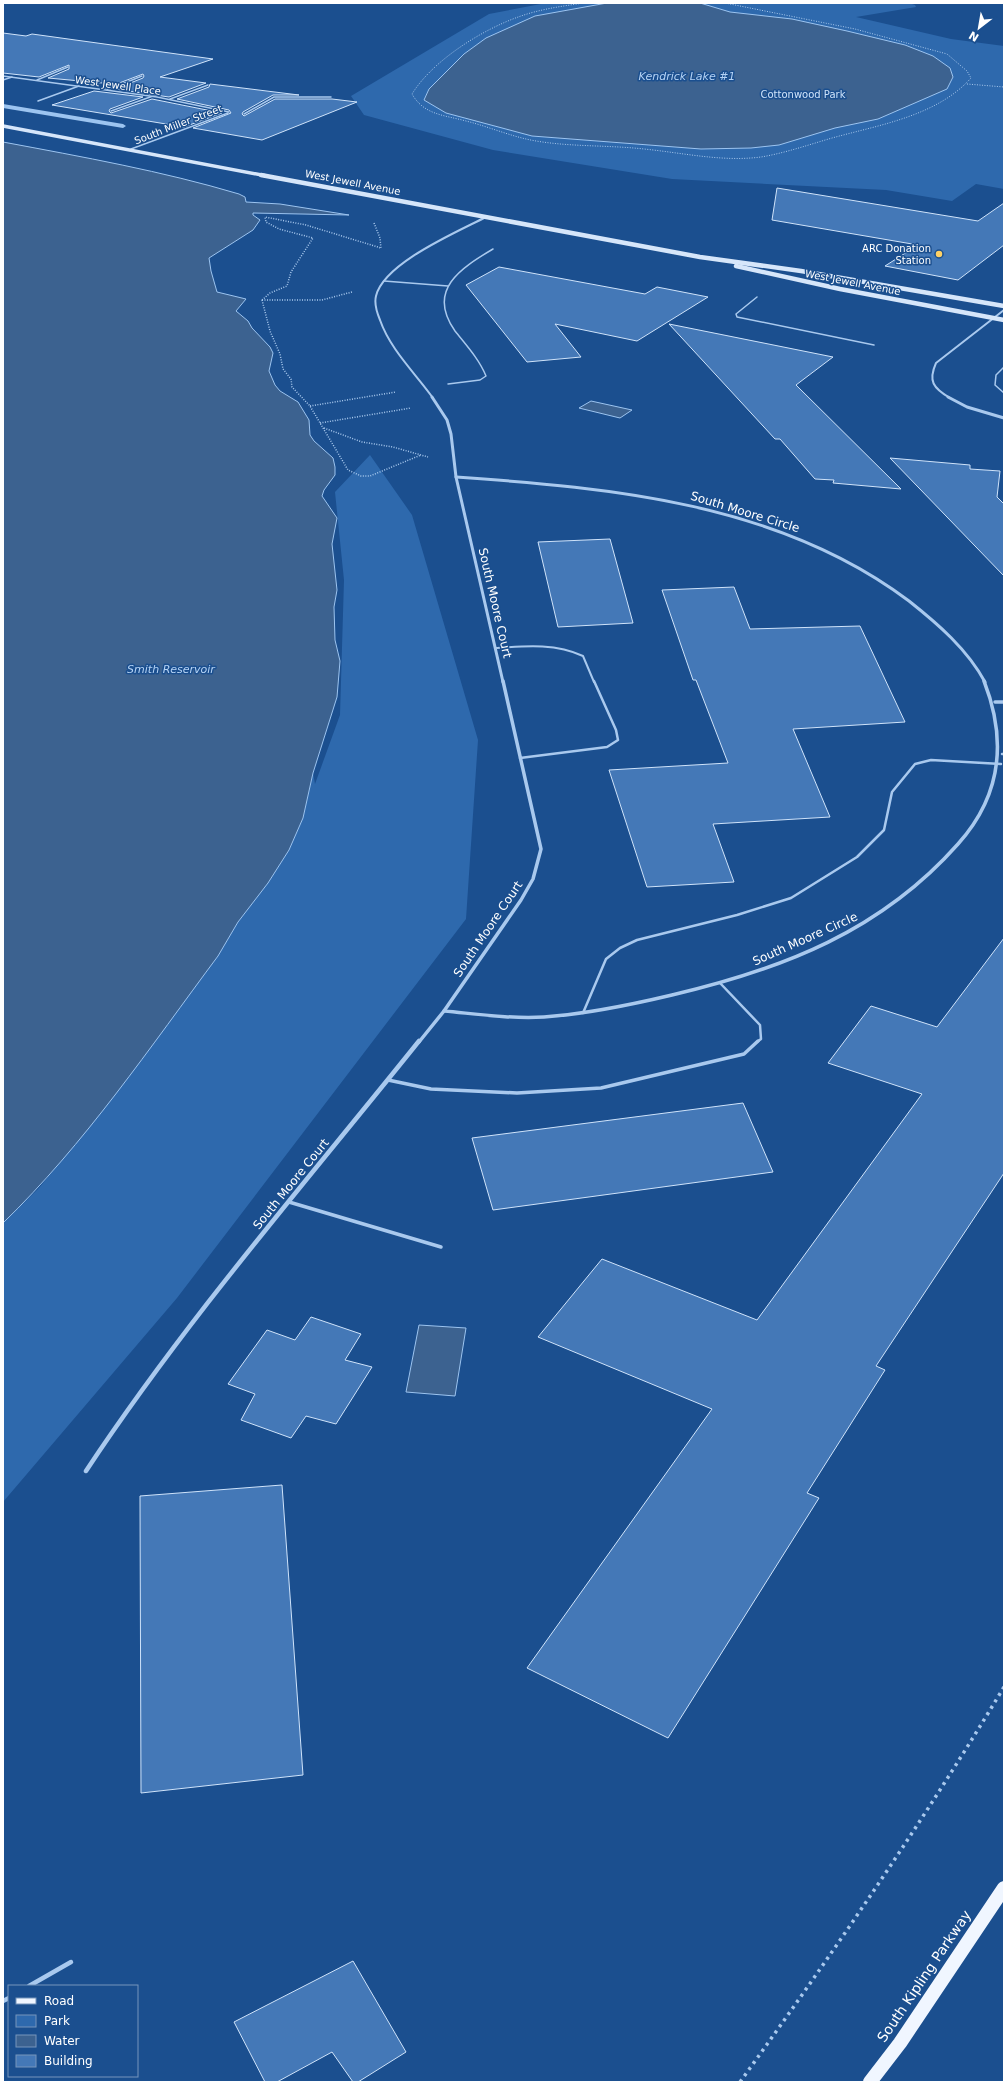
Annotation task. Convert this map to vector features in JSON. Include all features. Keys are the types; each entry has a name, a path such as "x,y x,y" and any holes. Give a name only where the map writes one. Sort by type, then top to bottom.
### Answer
{"main road":[{"name":"West Jewell Avenue","path":"3,126 700,257 808,272 1004,306"},
{"name":"West Jewell Avenue","path":"700,257 800,281 1004,320"},
{"name":"South Kipling Parkway","path":"870,2082 900,2043 1004,1888"}],"street":[{"name":"West Jewell Place","path":"3,76 153,96 229,112"},
{"name":"South Miller Street","path":"131,149 229,112"},
{"name":"South Moore Court","path":"86,1471 108,1438 220,1288 444,1011 521,900 533,878 541,849 456,477 450,430 438,405 393,344 380,322 375,307 381,285 396,270 423,251 486,217"},
{"path":"1004,310 936,363 932,370 934,386 942,394 955,402 1004,418"},
{"name":"South Moore Circle","path":"456,477 562,485 647,496 722,513 790,535 851,562 895,590 925,612 959,645 980,675 995,702 999,717"},
{"path":"995,702 1004,702"},
{"name":"South Moore Circle","path":"444,1011 541,1017 583,1013 694,991 748,975 834,940 867,923 895,904 939,867 974,825 995,787 1003,754 1003,738"}],"lane":[{"path":"37,80 68,67"},
{"path":"107,90 142,76"},
{"path":"3,80 12,77"},
{"path":"170,99 208,85"},
{"path":"38,101 79,86"},
{"path":"111,111 153,96"},
{"path":"244,114 274,97 331,97"},
{"path":"448,384 480,380 486,376 445,313 444,299 448,286 458,272 494,249"},
{"path":"384,281 448,286"},
{"path":"757,297 736,314 737,317 874,345"},
{"path":"1004,367 996,375 995,385 1004,393"},
{"path":"495,648 555,646 572,650 583,656 616,730 618,740 607,747 520,758"},
{"path":"583,1013 606,959 620,948 637,940 737,915 791,898 856,857 884,830 892,792 915,764 931,760 1001,764"},
{"path":"388,1080 431,1089 518,1093 601,1088 744,1054 761,1039 760,1025 720,983"},
{"path":"289,1202 441,1247"},
{"path":"31,1985 71,1962"}],"path":[{"path":"584,3 520,16 470,42 445,59 416,85 412,94 416,105 427,112 446,118 462,120 520,138 538,141 627,148 714,158 747,159 790,152 882,124 944,101 967,84 971,78 967,70 948,54 862,31 725,3"},
{"path":"967,84 1004,87"},
{"path":"262,300 270,293 287,286 291,272 313,238 279,229 266,222 264,219 265,218 306,225 381,248"},
{"path":"262,300 322,300 381,285"},
{"path":"262,300 266,310 270,331 283,369 291,379 292,387 310,406 340,455 342,464 352,474 370,476 421,455"},
{"path":"310,406 425,388"},
{"path":"320,423 410,408 438,405"},
{"path":"323,428 362,442 394,447 421,455 454,462"},
{"path":"740,2082 789,2014 912,1835 1004,1687"}],"green space":[{"name":"Cottonwood Park","path":"546,3 909,3 915,5 916,7 856,17 951,39 1004,46 1004,189 976,184 952,201 886,190 672,179 493,150 364,115 351,96 489,14"},
{"path":"370,455 412,515 478,740 466,919 177,1298 3,1502 3,1223 38,1189 76,1143 218,956 238,922 268,883 289,850 303,818 313,773 315,784 340,715 344,580 335,492"}],"water":[{"name":"Kendrick Lake #1","path":"607,3 700,3 730,12 792,19 905,45 933,56 950,68 953,77 947,89 878,119 835,128 779,145 751,148 701,149 532,136 446,113 424,100 429,89 464,54 486,38 535,16"},
{"name":"Smith Reservoir","path":"3,142 181,178 239,194 245,197 246,202 280,204 349,215 253,213 253,215 260,220 253,230 209,258 217,292 246,299 236,311 248,321 252,328 270,347 273,353 269,371 275,385 280,391 298,402 309,420 310,435 314,441 333,458 335,467 335,475 324,490 322,496 337,518 332,544 337,590 334,607 335,640 340,661 337,697 313,773 303,818 289,850 268,883 238,922 218,956 142,1059 89,1128 33,1193 3,1223"},
{"path":"591,401 632,410 620,418 579,408"},
{"path":"419,1325 466,1328 455,1396 406,1392"}],"building":[{"path":"3,33 26,36 32,34 213,59 160,77 206,83 169,97 115,89 143,78 143,74 106,88 103,87 113,84 48,78 69,69 69,65 39,77 3,73"},
{"path":"210,84 299,95 273,95 243,112 242,114 244,116 275,99 332,99 357,102 262,140 193,128 231,113 229,110 177,99 209,87"},
{"path":"94,91 143,97 110,109 109,111 111,113 152,99 222,113 184,127 52,105"},
{"path":"777,188 978,221 1004,203 1004,245 958,280 885,266 918,245 772,220"},
{"path":"499,267 645,294 657,287 708,297 637,341 555,324 581,357 527,362 466,285"},
{"path":"669,324 833,357 796,385 901,489 833,483 834,480 815,479 780,439 775,439"},
{"path":"890,458 970,465 970,469 1000,471 997,497 1004,504 1004,576"},
{"path":"610,539 633,623 558,627 538,542"},
{"path":"734,587 750,629 860,626 905,722 793,729 830,817 713,824 734,882 647,887 609,770 728,763 696,680 693,680 662,590"},
{"path":"1004,938 1004,1173 876,1366 885,1370 807,1493 819,1498 668,1738 527,1668 712,1409 538,1337 602,1259 757,1320 922,1094 828,1063 871,1006 937,1027"},
{"path":"743,1103 773,1172 493,1210 472,1138"},
{"path":"311,1317 361,1334 345,1360 372,1367 336,1424 306,1416 291,1438 241,1420 255,1394 228,1384 267,1330 295,1340"},
{"path":"282,1485 303,1775 141,1793 140,1496"},
{"path":"353,1961 406,2052 358,2082 353,2082 332,2052 277,2082 265,2082 234,2022"}],"waterway":[{"path":"3,106 123,126"}],"place":[{"name":"ARC Donation Station","path":"939,254"}]}
